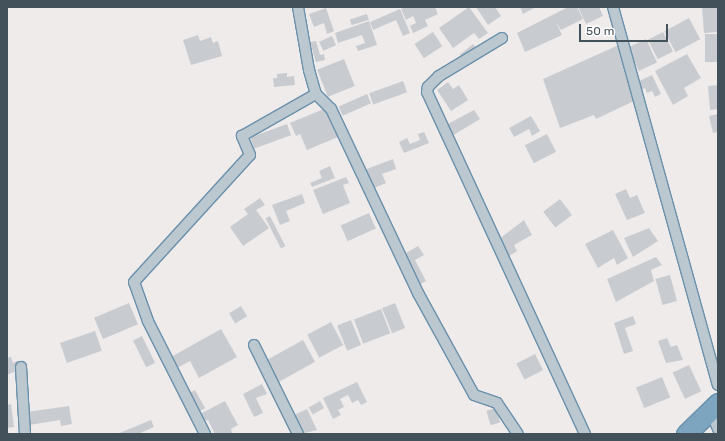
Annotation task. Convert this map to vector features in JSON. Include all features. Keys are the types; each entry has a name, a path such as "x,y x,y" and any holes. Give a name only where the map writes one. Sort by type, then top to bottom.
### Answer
{"highway":[{"path":"686,434 714,406"}],"street":[{"path":"298,7 309,70 316,94 331,109 414,286 474,395 497,403 518,434"},
{"path":"613,7 718,385"},
{"path":"502,38 439,76 428,87 427,92 585,434"},
{"path":"205,434 148,320 134,282 250,155 242,136 316,94"},
{"path":"254,345 298,434"},
{"path":"21,367 25,434"},
{"path":"714,406 718,429"}],"building":[{"path":"405,7 435,7 438,14 425,20 428,26 413,33 410,26 416,23 413,16 406,20 401,9"},
{"path":"469,7 488,33 479,39 474,33 453,48 439,28"},
{"path":"476,7 495,7 501,16 488,25"},
{"path":"520,7 536,7 523,14"},
{"path":"568,7 577,7 583,19 561,30 556,22 562,35 525,52 517,33"},
{"path":"578,7 599,7 603,16 586,24"},
{"path":"702,7 718,7 718,32 704,33"},
{"path":"326,8 334,31 327,34 324,23 314,27 309,14"},
{"path":"400,9 410,33 403,36 396,20 373,30 370,22"},
{"path":"367,14 369,20 352,25 350,20"},
{"path":"689,18 700,39 676,52 664,31"},
{"path":"369,21 377,45 358,51 356,46 365,43 362,35 338,43 335,33"},
{"path":"433,32 442,46 424,58 415,44"},
{"path":"663,32 673,52 658,59 648,40"},
{"path":"705,34 718,34 718,62 705,62"},
{"path":"198,35 200,41 211,37 213,43 218,41 222,56 191,65 183,40"},
{"path":"332,36 336,45 323,51 319,42"},
{"path":"646,39 657,63 639,71 628,47"},
{"path":"316,41 320,55 324,54 325,60 316,62 310,42"},
{"path":"473,44 477,49 464,59 460,55"},
{"path":"621,44 634,101 596,119 594,115 560,128 543,79"},
{"path":"687,54 701,78 684,88 688,96 673,105 655,71"},
{"path":"344,59 355,86 328,97 317,70"},
{"path":"287,73 287,77 294,76 295,85 274,87 273,78 277,78 277,74"},
{"path":"652,75 661,94 655,97 652,91 647,93 645,88 641,90 637,82"},
{"path":"403,81 407,92 373,105 369,93"},
{"path":"448,82 453,89 459,85 468,100 451,111 437,90"},
{"path":"718,85 718,109 710,110 708,86"},
{"path":"367,94 371,103 343,116 339,107"},
{"path":"326,108 338,137 307,150 300,134 296,136 290,123"},
{"path":"474,110 480,119 452,136 446,125"},
{"path":"718,114 718,132 713,133 709,116"},
{"path":"531,116 540,131 532,136 529,129 514,137 509,128"},
{"path":"287,124 291,135 254,149 250,137"},
{"path":"424,132 429,143 404,153 399,142 407,138 410,144 420,140 418,134"},
{"path":"547,134 556,152 534,163 525,145"},
{"path":"393,159 396,169 382,174 386,183 372,189 364,170"},
{"path":"330,166 335,178 312,187 310,183 322,178 319,171"},
{"path":"346,177 349,183 343,185 350,203 323,214 313,190"},
{"path":"626,189 630,198 637,195 645,213 627,220 615,194"},
{"path":"302,194 305,203 286,211 290,221 280,225 272,205"},
{"path":"260,198 265,205 256,210 269,228 243,246 230,227 248,214 244,209"},
{"path":"560,199 572,215 555,228 543,212"},
{"path":"369,213 376,229 348,241 341,226"},
{"path":"270,216 285,246 281,249 266,218"},
{"path":"524,220 532,235 514,245 517,251 506,258 499,239"},
{"path":"649,228 658,241 633,257 624,238"},
{"path":"613,230 628,258 617,265 614,258 598,268 585,244"},
{"path":"418,246 424,255 415,260 426,281 417,286 401,256"},
{"path":"656,257 662,265 651,270 654,281 616,302 607,279"},
{"path":"670,275 677,301 662,305 656,279"},
{"path":"129,303 138,324 103,339 94,318"},
{"path":"395,303 405,328 392,333 382,308"},
{"path":"241,306 247,316 235,323 229,313"},
{"path":"381,309 390,333 363,344 354,319"},
{"path":"633,316 636,324 625,328 633,351 624,354 614,323"},
{"path":"351,320 361,345 347,351 337,326"},
{"path":"331,322 343,345 319,358 307,335"},
{"path":"221,329 237,357 199,378 190,361 177,368 171,357"},
{"path":"95,331 102,351 67,363 60,343"},
{"path":"142,336 155,363 146,367 133,340"},
{"path":"667,338 671,347 677,345 683,360 666,363 658,341"},
{"path":"303,340 315,362 278,382 266,360"},
{"path":"535,354 543,370 524,380 516,364"},
{"path":"11,357 13,363 17,361 20,369 7,375 7,358"},
{"path":"689,365 701,391 685,399 673,373"},
{"path":"662,377 670,397 644,408 636,387"},
{"path":"357,382 367,402 361,405 358,400 352,403 348,395 340,399 344,407 338,410 341,415 333,419 323,398"},
{"path":"262,384 267,394 256,398 263,413 254,417 243,394"},
{"path":"195,390 205,408 199,412 189,393"},
{"path":"225,401 238,425 231,429 232,433 230,434 215,434 208,420 204,421 200,414"},
{"path":"320,401 324,408 313,414 309,408"},
{"path":"11,404 14,427 7,428 7,405"},
{"path":"69,406 72,424 61,426 60,420 29,425 27,412"},
{"path":"496,408 500,422 491,425 486,411"},
{"path":"307,409 317,430 301,434 292,416"},
{"path":"151,420 154,427 138,434 117,434"}]}
